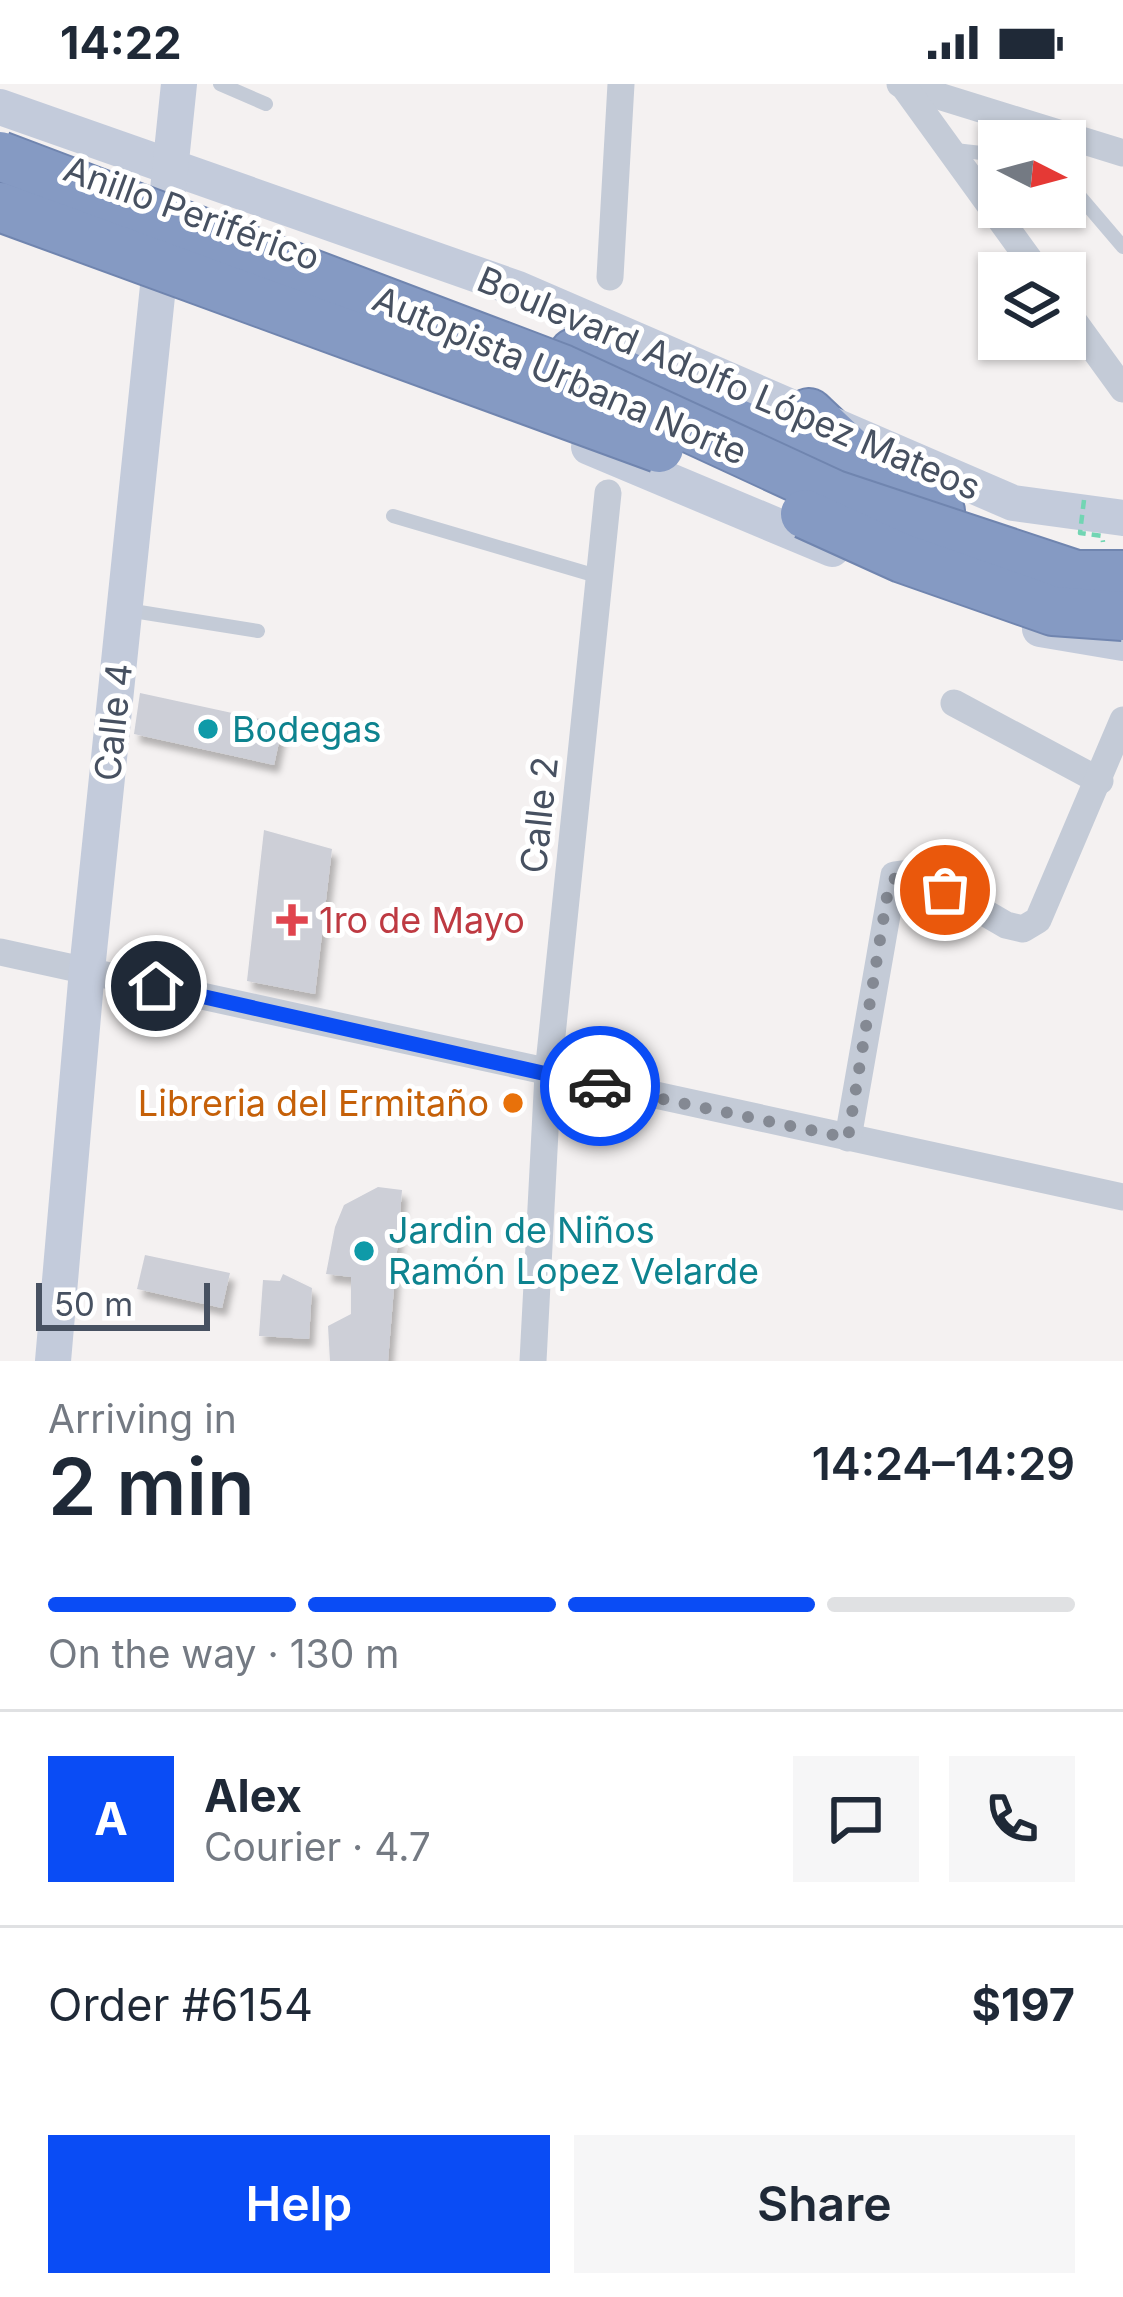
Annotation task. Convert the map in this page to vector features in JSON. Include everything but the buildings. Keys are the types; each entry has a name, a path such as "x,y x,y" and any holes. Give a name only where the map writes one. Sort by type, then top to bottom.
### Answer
{"highway":[{"name":"Anillo Periférico","path":"0,144 165,226 616,414 934,560 1073,594 1123,596"},
{"name":"Autopista Urbana Norte","path":"0,156 562,369 836,495 1056,569 1123,575"},
{"name":"Anillo Periférico","path":"0,188 165,226 639,378 1018,542 1078,555 1123,558"},
{"name":"Autopista Urbana Norte","path":"0,206 625,432 902,558 1053,611 1123,616"},
{"path":"809,412 889,489"}],"main road":[{"name":"Calle 4","path":"53,1361 87,970 179,84"},
{"name":"Boulevard Adolfo López Mateos","path":"0,107 165,226 611,455 958,603 1055,633 1123,643"},
{"name":"Boulevard Adolfo López Mateos","path":"0,231 165,226 518,289 1013,503 1123,518"}],"street":[{"path":"610,277 621,84"},
{"path":"902,84 1123,153"},
{"path":"902,84 1024,252"},
{"path":"1086,338 1123,389"},
{"name":"Calle 2","path":"532,1361 548,1074 608,494"},
{"path":"954,703 1100,781"},
{"path":"848,1138 894,875 915,872 1023,929 1038,920 1123,720"},
{"path":"0,952 1123,1197"}],"lane":[{"path":"220,84 266,104"},
{"path":"950,149 978,152"},
{"path":"1086,204 1123,247"},
{"path":"393,516 600,577"},
{"path":"125,609 258,631"}],"way so far":[{"path":"600,1086 848,1138 889,884 904,870 945,890"}],"place":[{"name":"Bodegas","path":"208,729"},
{"name":"1ro de Mayo","path":"292,920"},
{"name":"Libreria del Ermitaño","path":"513,1103"},
{"name":"Jardin de Niños Ramón Lopez Velarde","path":"364,1251"}],"route":[{"path":"156,986 600,1086"}]}
